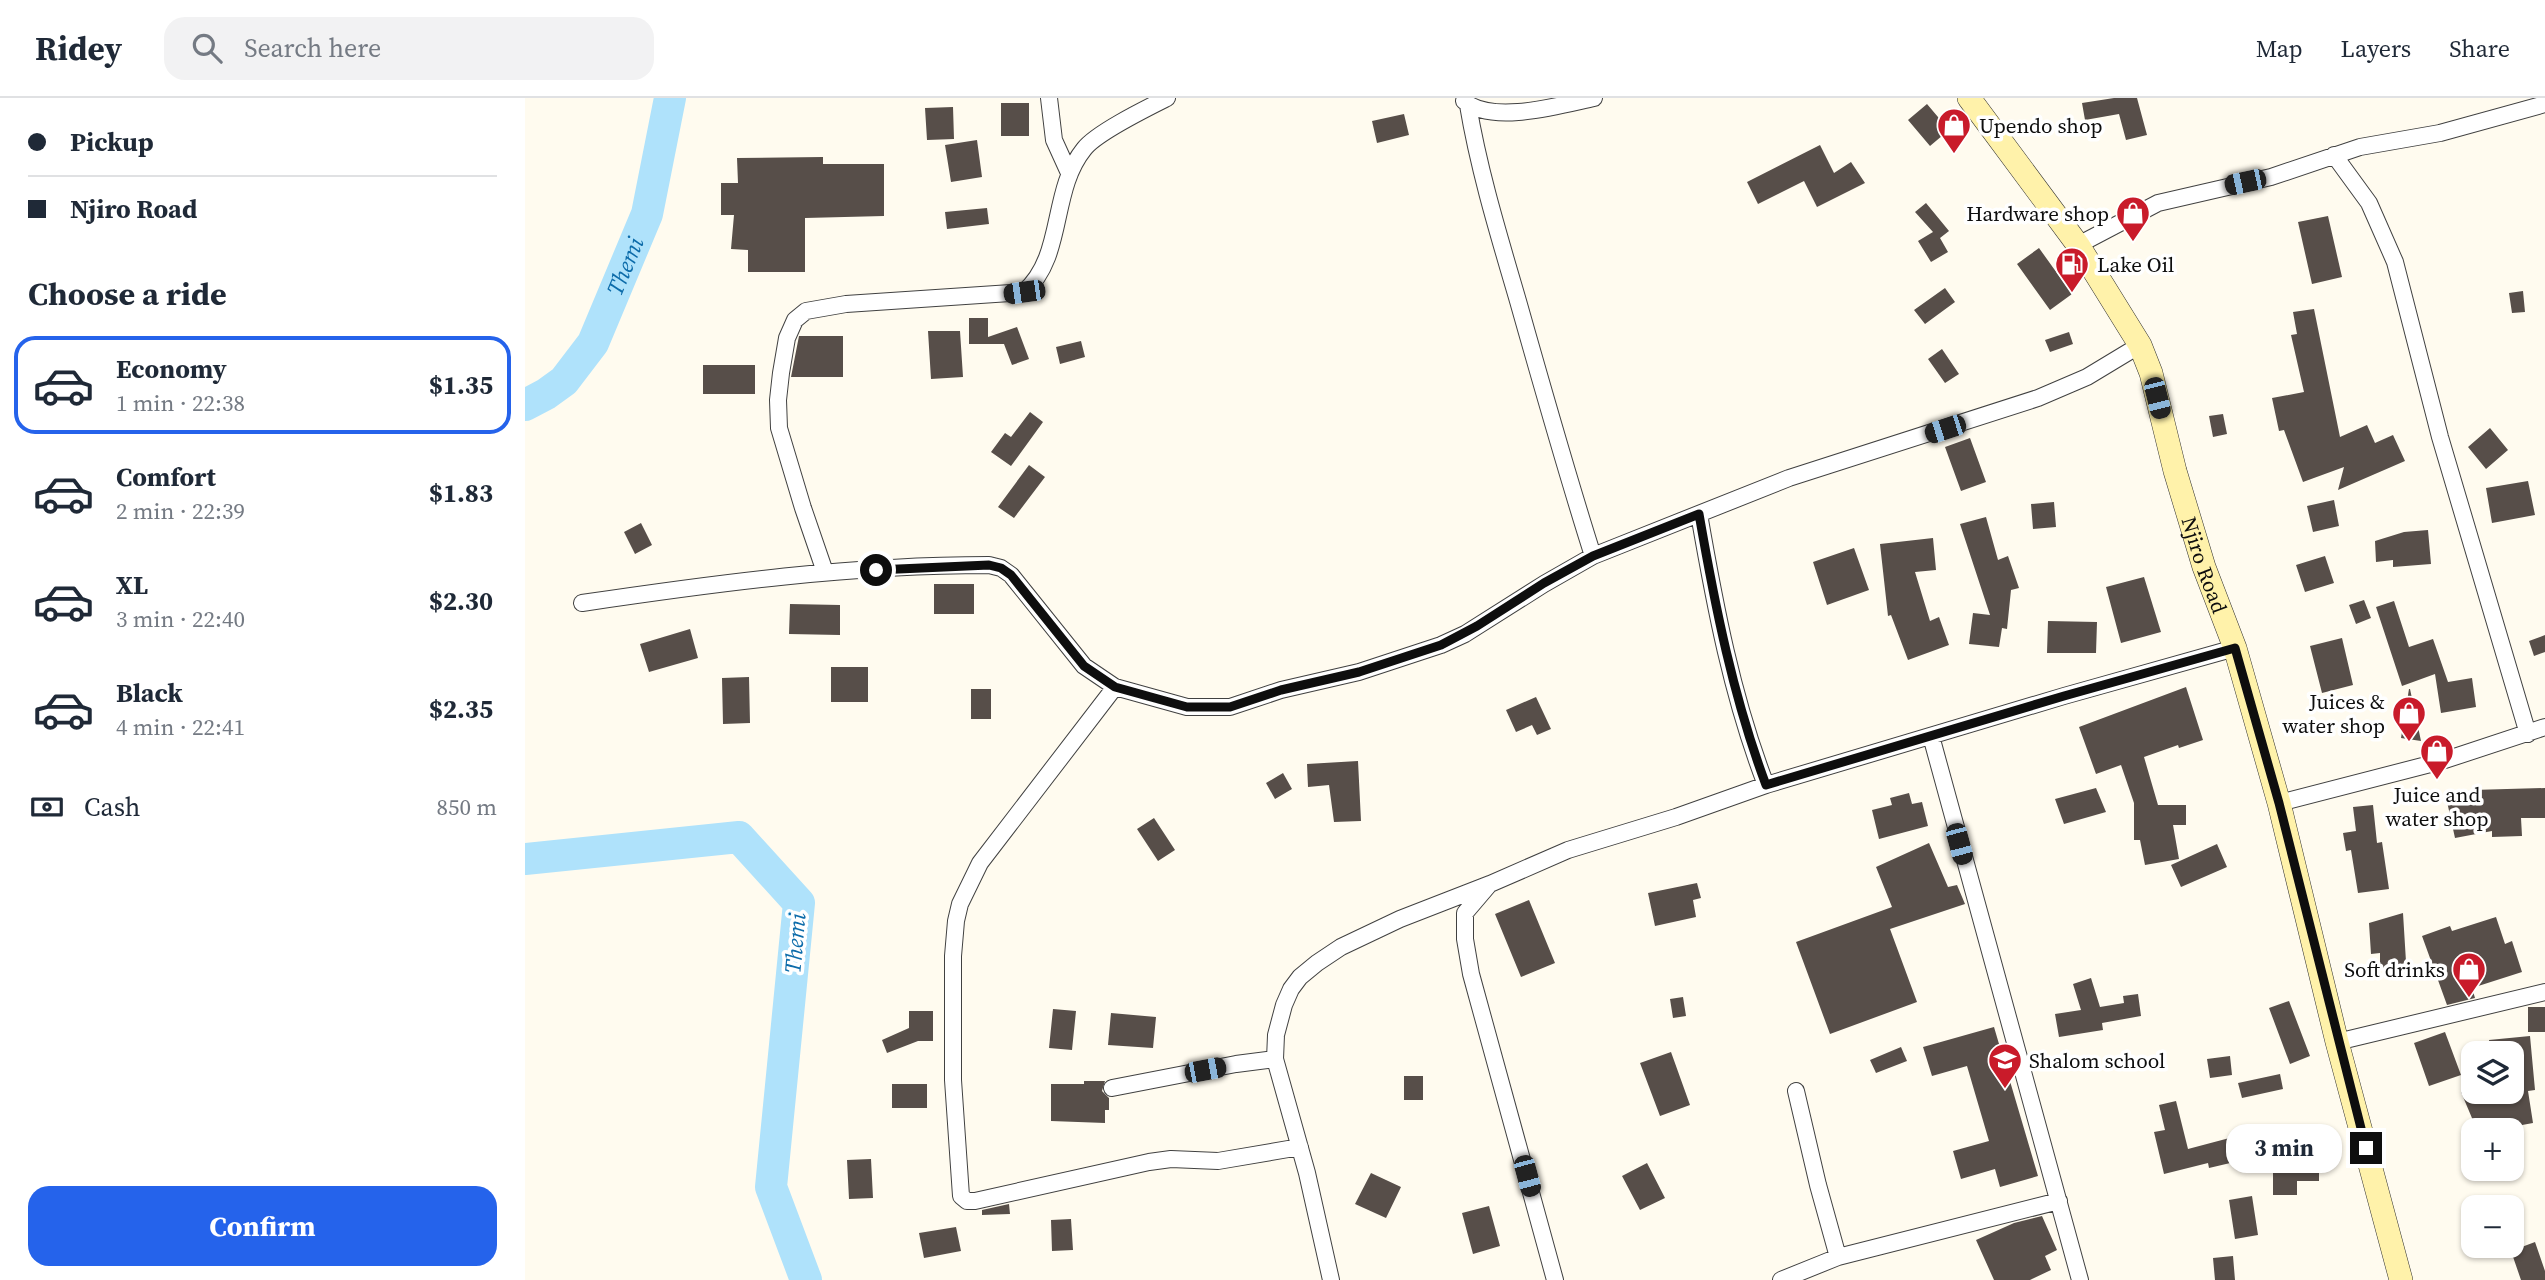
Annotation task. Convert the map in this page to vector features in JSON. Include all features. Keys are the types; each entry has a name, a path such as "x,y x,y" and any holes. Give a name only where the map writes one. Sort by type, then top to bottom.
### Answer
{"street":[{"path":"1049,98 1053,140 1069,173"},
{"path":"825,572 779,428 781,373 787,338 795,320 806,311 846,304 1024,292 1037,281 1045,266 1069,173 1085,147 1132,116 1167,98"},
{"path":"1464,101 1484,111 1518,112 1594,98"},
{"name":"Njiro Road","path":"1969,98 2078,245 2140,345 2151,373 2175,471 2204,567 2235,648 2279,803 2337,1042 2401,1280"},
{"path":"1464,101 1490,205 1559,448 1593,556"},
{"path":"2078,245 2158,203 2271,177 2360,147 2440,133 2545,104"},
{"path":"2334,155 2369,203 2395,262 2440,438 2528,734"},
{"path":"582,603 716,583 825,572 978,565 1001,568 1011,575 1084,666 1115,687 1187,707 1230,707 1281,690 1359,672 1441,645 1465,634 1544,583 1593,556 1789,478 2039,398 2087,377 2140,345"},
{"path":"1699,514 1725,647 1747,733 1766,785"},
{"path":"1331,1280 1300,1147 1275,1059 1276,1035 1283,1005 1291,989 1317,963 1341,947 1399,919 1568,850 1676,817 1766,785 2235,648"},
{"path":"1115,687 992,846 980,863 960,904 953,956 953,1080 961,1196 967,1200 975,1200 1171,1159 1218,1161 1300,1147"},
{"path":"2279,803 2442,761 2545,727"},
{"path":"1931,736 2080,1280"},
{"path":"1490,884 1465,913 1465,939 1471,974 1555,1280"},
{"path":"2337,1042 2545,992"},
{"path":"1112,1088 1275,1059"},
{"path":"1796,1091 1838,1257"},
{"path":"1781,1280 1838,1257 2059,1201"}],"building":[{"path":"2137,98 2147,135 2126,140 2119,114 2085,120 2082,103"},
{"path":"1001,103 1029,103 1029,136 1001,136"},
{"path":"1927,104 1949,130 1930,146 1908,120"},
{"path":"953,107 954,139 927,140 925,108"},
{"path":"1404,114 1409,135 1377,143 1372,121"},
{"path":"977,140 982,177 951,182 945,145"},
{"path":"1820,145 1834,173 1851,162 1865,183 1817,207 1804,181 1758,204 1747,182"},
{"path":"823,157 823,164 884,164 884,216 805,218 805,272 748,272 748,250 731,249 734,215 721,215 721,183 738,183 737,158"},
{"path":"1926,203 1949,231 1940,238 1948,252 1931,262 1918,241 1933,232 1915,212"},
{"path":"987,208 989,224 947,229 945,212"},
{"path":"2328,216 2342,277 2312,284 2298,222"},
{"path":"2039,248 2072,294 2050,310 2017,264"},
{"path":"1945,288 1955,302 1925,324 1914,310"},
{"path":"2523,291 2525,312 2512,313 2509,293"},
{"path":"2314,309 2340,437 2367,425 2375,443 2393,435 2405,461 2338,490 2344,467 2303,482 2284,430 2279,431 2272,398 2304,392 2291,335 2297,334 2293,312"},
{"path":"969,318 988,318 988,337 1017,327 1029,359 1012,365 1004,344 969,344"},
{"path":"928,331 960,331 963,377 931,379"},
{"path":"2069,332 2073,344 2050,352 2045,340"},
{"path":"799,336 843,336 843,377 791,377"},
{"path":"1081,341 1085,357 1060,364 1056,347"},
{"path":"1942,349 1959,374 1945,383 1928,359"},
{"path":"703,365 755,365 755,394 703,394"},
{"path":"1030,412 1043,422 1011,466 991,452 1005,433 1011,437"},
{"path":"2223,414 2227,434 2213,437 2209,416"},
{"path":"2490,428 2508,450 2486,469 2468,447"},
{"path":"1970,438 1986,482 1961,491 1945,447"},
{"path":"1029,465 1045,477 1014,518 998,507"},
{"path":"2528,481 2535,515 2492,523 2486,488"},
{"path":"2334,500 2339,526 2313,532 2307,506"},
{"path":"2054,502 2056,527 2033,529 2031,504"},
{"path":"1986,517 1998,560 2008,556 2019,588 2011,590 2007,629 2002,628 1999,647 1969,644 1973,613 1990,615 1960,524"},
{"path":"641,523 652,545 635,554 624,532"},
{"path":"2428,530 2431,564 2393,567 2393,560 2376,562 2375,541 2404,532"},
{"path":"1933,538 1936,570 1915,572 1930,621 1939,617 1949,645 1908,660 1891,615 1888,616 1880,544"},
{"path":"1854,548 1869,590 1827,605 1813,562"},
{"path":"2325,556 2334,583 2305,592 2296,565"},
{"path":"2144,577 2161,632 2121,643 2106,587"},
{"path":"934,584 974,584 974,614 934,614"},
{"path":"2364,600 2371,618 2356,624 2349,605"},
{"path":"2394,601 2409,647 2433,639 2448,682 2472,678 2476,707 2441,713 2435,674 2402,686 2376,607"},
{"path":"790,604 840,605 840,635 789,634"},
{"path":"2048,621 2097,622 2096,653 2047,653"},
{"path":"690,629 698,658 649,672 640,644"},
{"path":"2545,635 2545,652 2534,656 2529,641"},
{"path":"2342,638 2353,685 2322,693 2310,646"},
{"path":"831,667 868,667 868,702 831,702"},
{"path":"749,677 750,723 723,724 722,678"},
{"path":"2186,687 2203,740 2179,748 2178,745 2144,757 2158,805 2186,805 2186,825 2173,825 2179,859 2145,865 2140,840 2134,840 2134,803 2121,765 2096,774 2079,727"},
{"path":"971,689 991,689 991,719 971,719"},
{"path":"2410,689 2421,741 2401,738"},
{"path":"1536,697 1551,729 1537,735 1532,725 1516,732 1506,710"},
{"path":"1358,761 1361,821 1334,822 1329,785 1308,787 1307,764"},
{"path":"1283,773 1292,789 1275,799 1266,783"},
{"path":"2096,788 2106,812 2064,824 2055,799"},
{"path":"2545,788 2545,818 2521,818 2522,836 2492,837 2492,831 2455,838 2446,797 2472,790"},
{"path":"1909,793 1912,804 1922,802 1928,826 1879,839 1872,810 1892,805 1890,798"},
{"path":"2373,805 2377,843 2382,842 2389,889 2358,893 2351,850 2346,851 2343,833 2356,831 2353,807"},
{"path":"1154,818 1175,850 1158,861 1137,829"},
{"path":"1929,843 1948,887 1957,885 1965,904 1890,929 1917,1002 1830,1034 1796,942 1892,907 1876,867"},
{"path":"2217,844 2227,867 2181,887 2171,865"},
{"path":"1697,883 1701,898 1693,900 1696,917 1655,926 1648,893"},
{"path":"1529,900 1555,963 1521,977 1495,914"},
{"path":"2403,913 2407,978 2389,979 2389,968 2380,968 2380,953 2371,954 2369,923"},
{"path":"2496,917 2505,944 2512,941 2522,972 2472,988 2475,998 2447,1005 2422,936 2450,926 2452,931"},
{"path":"2091,978 2100,1007 2124,1003 2123,996 2138,994 2141,1016 2102,1023 2103,1030 2059,1037 2055,1014 2081,1010 2073,984"},
{"path":"1683,997 1686,1016 1673,1018 1670,999"},
{"path":"2289,1001 2310,1056 2290,1064 2269,1008"},
{"path":"2528,1007 2545,1007 2545,1032 2528,1032"},
{"path":"1053,1009 1076,1011 1072,1050 1049,1048"},
{"path":"909,1011 933,1011 933,1041 918,1041 887,1053 882,1040 909,1028"},
{"path":"1111,1013 1156,1017 1153,1048 1108,1045"},
{"path":"1994,1027 2038,1176 2000,1187 1995,1169 1961,1179 1953,1151 1989,1141 1967,1066 1932,1076 1923,1047"},
{"path":"2445,1032 2461,1075 2429,1086 2414,1043"},
{"path":"2530,1036 2535,1090 2528,1091 2533,1123 2524,1125 2524,1118 2472,1118 2466,1104 2524,1104 2524,1041 2489,1040"},
{"path":"1901,1047 1907,1061 1876,1073 1870,1060"},
{"path":"1671,1052 1690,1105 1660,1116 1640,1063"},
{"path":"2230,1056 2232,1075 2210,1078 2207,1059"},
{"path":"2280,1074 2283,1089 2242,1098 2238,1083"},
{"path":"1404,1076 1423,1076 1423,1100 1404,1100"},
{"path":"1084,1081 1105,1081 1102,1091 1109,1098 1109,1110 1105,1110 1105,1123 1051,1121 1051,1084 1084,1084"},
{"path":"892,1084 927,1084 927,1108 892,1108"},
{"path":"2176,1101 2188,1149 2237,1136 2243,1160 2209,1168 2208,1163 2164,1174 2154,1132 2165,1130 2159,1105"},
{"path":"2273,1155 2319,1155 2319,1181 2297,1181 2297,1195 2273,1195"},
{"path":"871,1159 873,1198 849,1199 847,1160"},
{"path":"1647,1163 1665,1198 1640,1210 1622,1176"},
{"path":"1371,1173 1401,1187 1386,1218 1355,1204"},
{"path":"2252,1196 2258,1235 2235,1239 2229,1200"},
{"path":"1009,1204 1010,1214 982,1215 982,1210"},
{"path":"1489,1206 1500,1246 1473,1254 1462,1213"},
{"path":"2042,1216 2057,1250 2045,1256 2051,1270 2030,1280 1994,1280 1976,1240 2014,1223"},
{"path":"1071,1219 1073,1250 1052,1251 1051,1220"},
{"path":"956,1227 961,1251 924,1258 919,1233"},
{"path":"2535,1242 2545,1271 2545,1280 2521,1280 2513,1258 2524,1258 2524,1246"},
{"path":"2233,1256 2235,1280 2215,1280 2213,1258"}],"waterway":[{"name":"Themi","path":"525,405 564,381 593,343 647,214 670,98"},
{"name":"Themi","path":"525,859 739,837 799,903 771,1187 806,1280"}],"place":[{"name":"Upendo shop","path":"1954,155"},
{"name":"Hardware shop","path":"2133,243"},
{"name":"Lake Oil","path":"2072,294"},
{"name":"Juices & water shop","path":"2409,743"},
{"name":"Juice and water shop","path":"2437,781"},
{"name":"Soft drinks","path":"2469,999"},
{"name":"Shalom school","path":"2005,1090"}],"route":[{"path":"876,570 978,565 1001,568 1011,575 1084,666 1115,687 1187,707 1230,707 1281,690 1404,659 1441,645 1465,634 1544,583 1593,556 1699,514 1725,647 1747,733 1766,785 2235,648 2279,803 2337,1042 2366,1148"}]}
